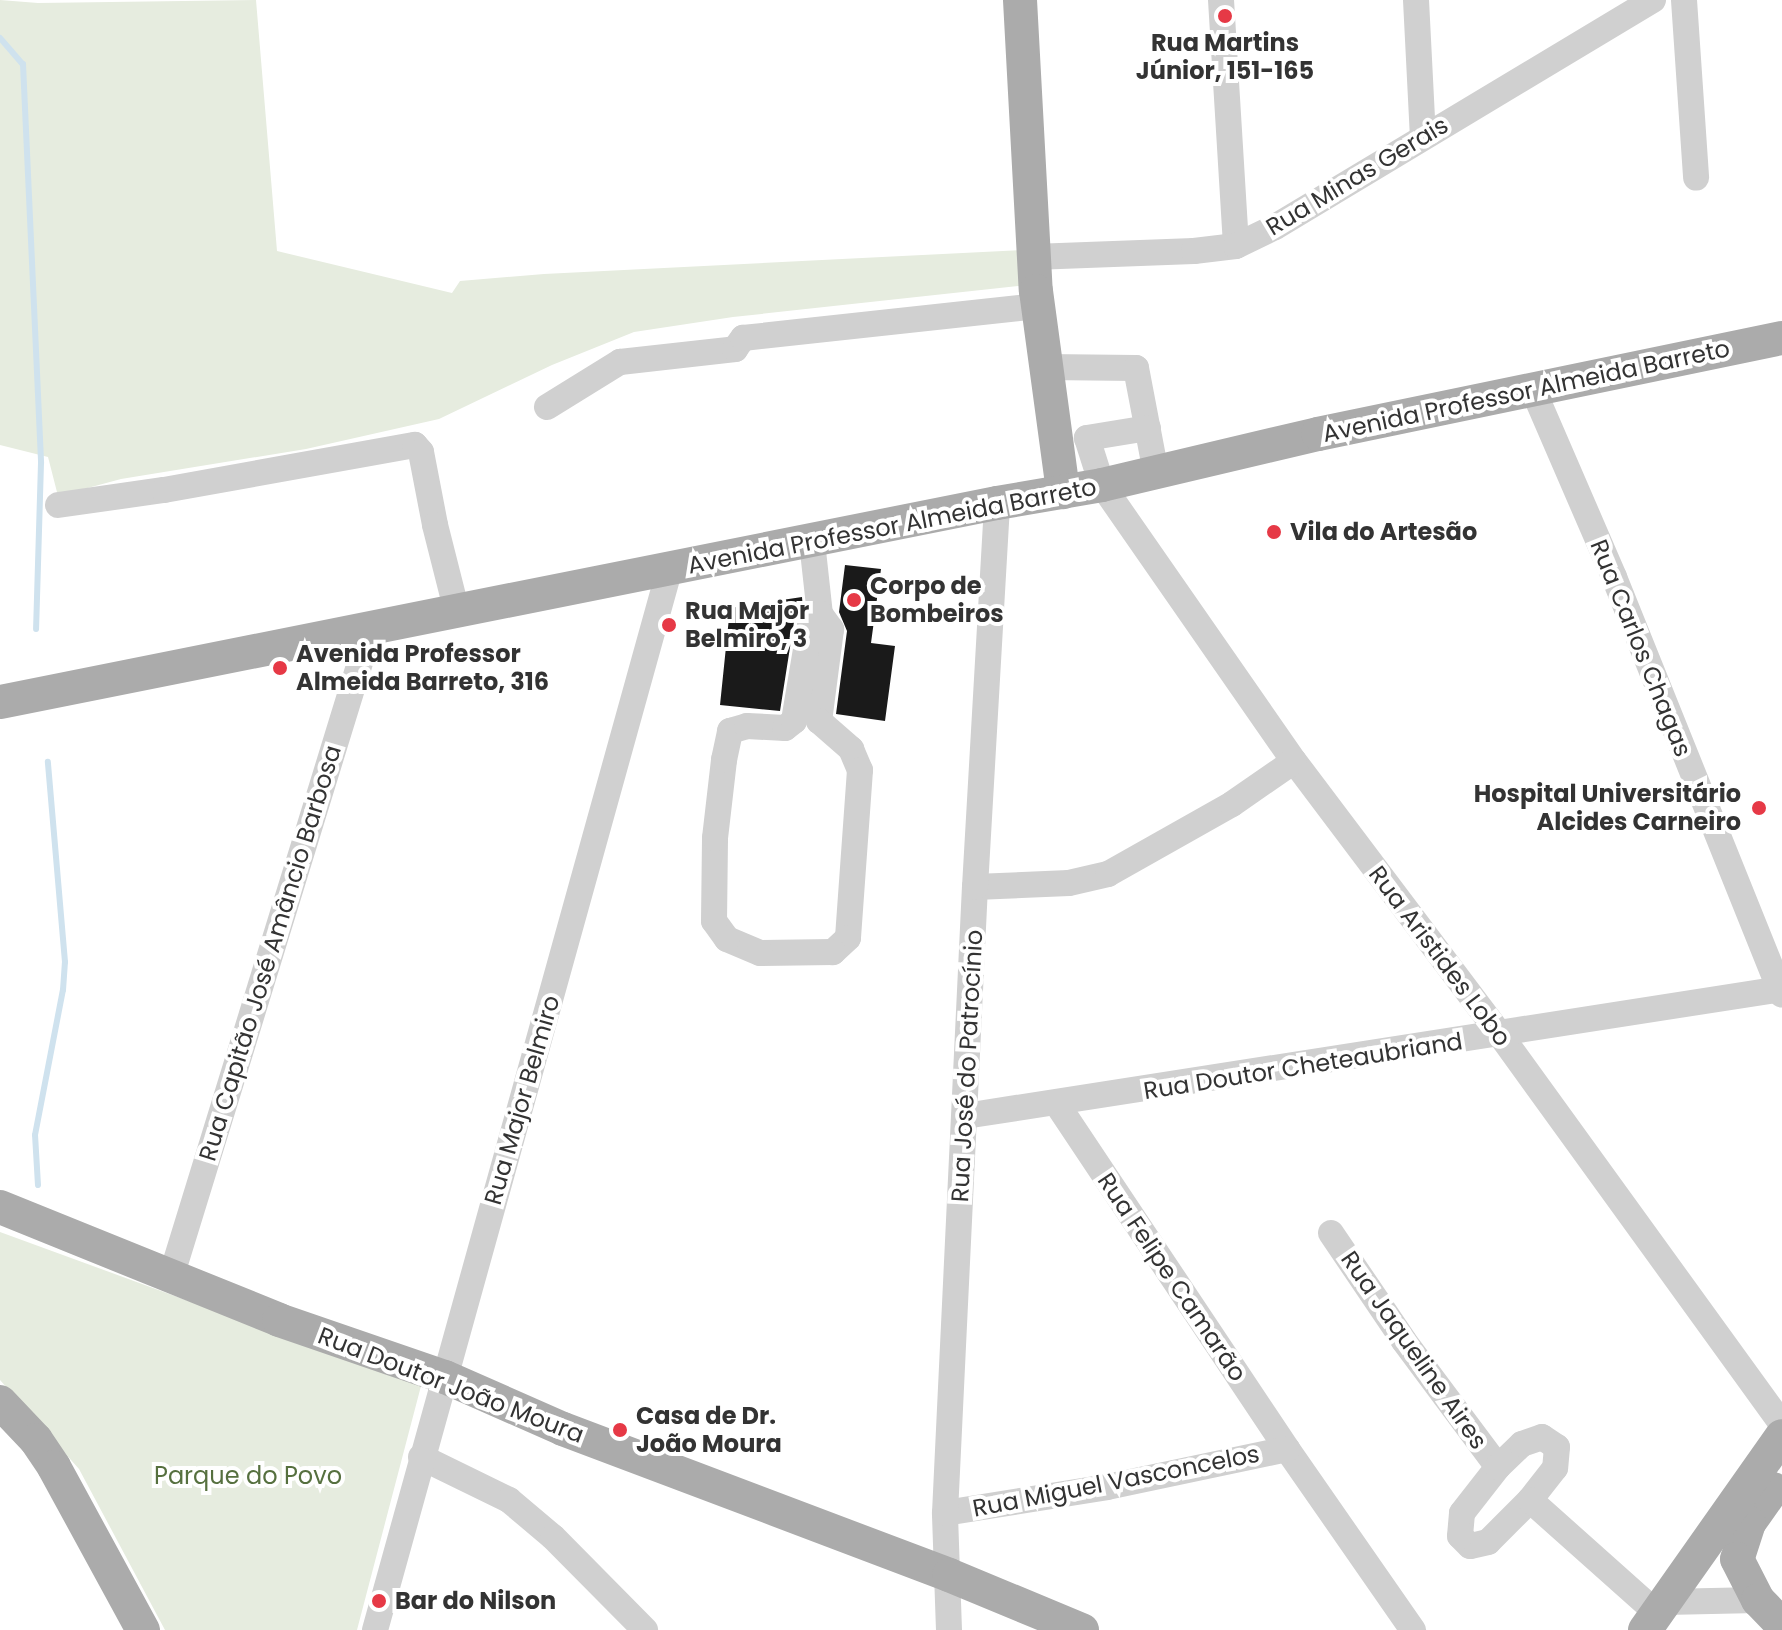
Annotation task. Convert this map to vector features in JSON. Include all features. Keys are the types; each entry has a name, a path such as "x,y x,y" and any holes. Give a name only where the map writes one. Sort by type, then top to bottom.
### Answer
{"main road":[{"path":"1020,0 1033,257 1063,492"},
{"name":"Avenida Professor Almeida Barreto","path":"0,702 669,571 997,503 1102,485 1318,434 1534,392 1782,338"},
{"name":"Rua Doutor João Moura","path":"0,1207 279,1320 445,1377 563,1429 949,1575 1082,1630"},
{"path":"0,1402 36,1440 54,1467 143,1630"},
{"path":"1656,1615 1782,1436"},
{"path":"1782,1476 1749,1523 1737,1559 1758,1600 1782,1625"}],"street":[{"path":"1221,0 1236,246"},
{"path":"1416,0 1423,136"},
{"name":"Rua Minas Gerais","path":"1033,257 1194,251 1236,246 1275,227 1653,0"},
{"path":"1684,0 1696,178"},
{"path":"547,407 620,362 735,349 743,338 1038,306"},
{"path":"1046,367 1136,368 1156,473"},
{"name":"Rua Carlos Chagas","path":"1534,392 1614,577 1781,991"},
{"name":"Rua Aristides Lobo","path":"1148,428 1087,438 1102,485 1294,761 1501,1036 1782,1424"},
{"path":"58,505 164,490 415,445 421,452 457,612"},
{"name":"Rua José do Patrocínio","path":"949,1630 945,1513 997,503"},
{"path":"812,542 820,614 831,629 819,721 851,749 860,770 848,938 833,952 760,953 727,939 714,921 715,838 724,760 730,731 747,726 785,728 794,721 810,625 820,614"},
{"name":"Rua Major Belmiro","path":"375,1630 669,571"},
{"name":"Rua Capitão José Amâncio Barbosa","path":"171,1277 370,630"},
{"path":"975,887 1069,883 1108,874 1232,804 1294,761"},
{"name":"Rua Doutor Cheteaubriand","path":"965,1116 1781,991"},
{"name":"Rua Felipe Camarão","path":"1057,1104 1287,1449 1413,1630"},
{"name":"Rua Jaqueline Aires","path":"1331,1233 1404,1341 1498,1467"},
{"name":"Rua Jaqueline Aires","path":"1542,1437 1552,1441 1558,1457 1555,1468 1530,1500 1488,1542 1470,1546 1464,1542 1459,1526 1462,1513 1498,1467 1522,1444 1542,1437"},
{"name":"Rua Miguel Vasconcelos","path":"945,1513 1107,1487 1287,1449"},
{"path":"421,1457 509,1500 553,1537 645,1630"},
{"path":"1530,1500 1656,1615 1758,1600"}],"green space":[{"path":"0,0 38,3 256,0 277,251 452,293 460,281 544,274 1022,250 1027,285 733,317 634,332 552,365 439,419 306,449 121,479 58,496 48,457 0,445"},
{"name":"Parque do Povo","path":"0,1232 421,1386 357,1630 165,1630 79,1469 0,1380"}],"building":[{"path":"845,565 881,569 871,643 895,646 885,721 836,714 847,631 839,612"},
{"path":"802,597 803,609 794,622 780,711 720,705 730,608"}],"waterway":[{"path":"0,38 23,64 41,463 36,629"},
{"path":"38,1185 35,1135 63,990 65,962 48,762"}],"place":[{"name":"Rua Martins Júnior, 151-165","path":"1225,16"},
{"name":"Vila do Artesão","path":"1274,532"},
{"name":"Corpo de Bombeiros","path":"854,600"},
{"name":"Rua Major Belmiro, 3","path":"669,625"},
{"name":"Avenida Professor Almeida Barreto, 316","path":"280,668"},
{"name":"Hospital Universitário Alcides Carneiro","path":"1759,808"},
{"name":"Casa de Dr. João Moura","path":"620,1430"},
{"name":"Bar do Nilson","path":"379,1601"}]}
